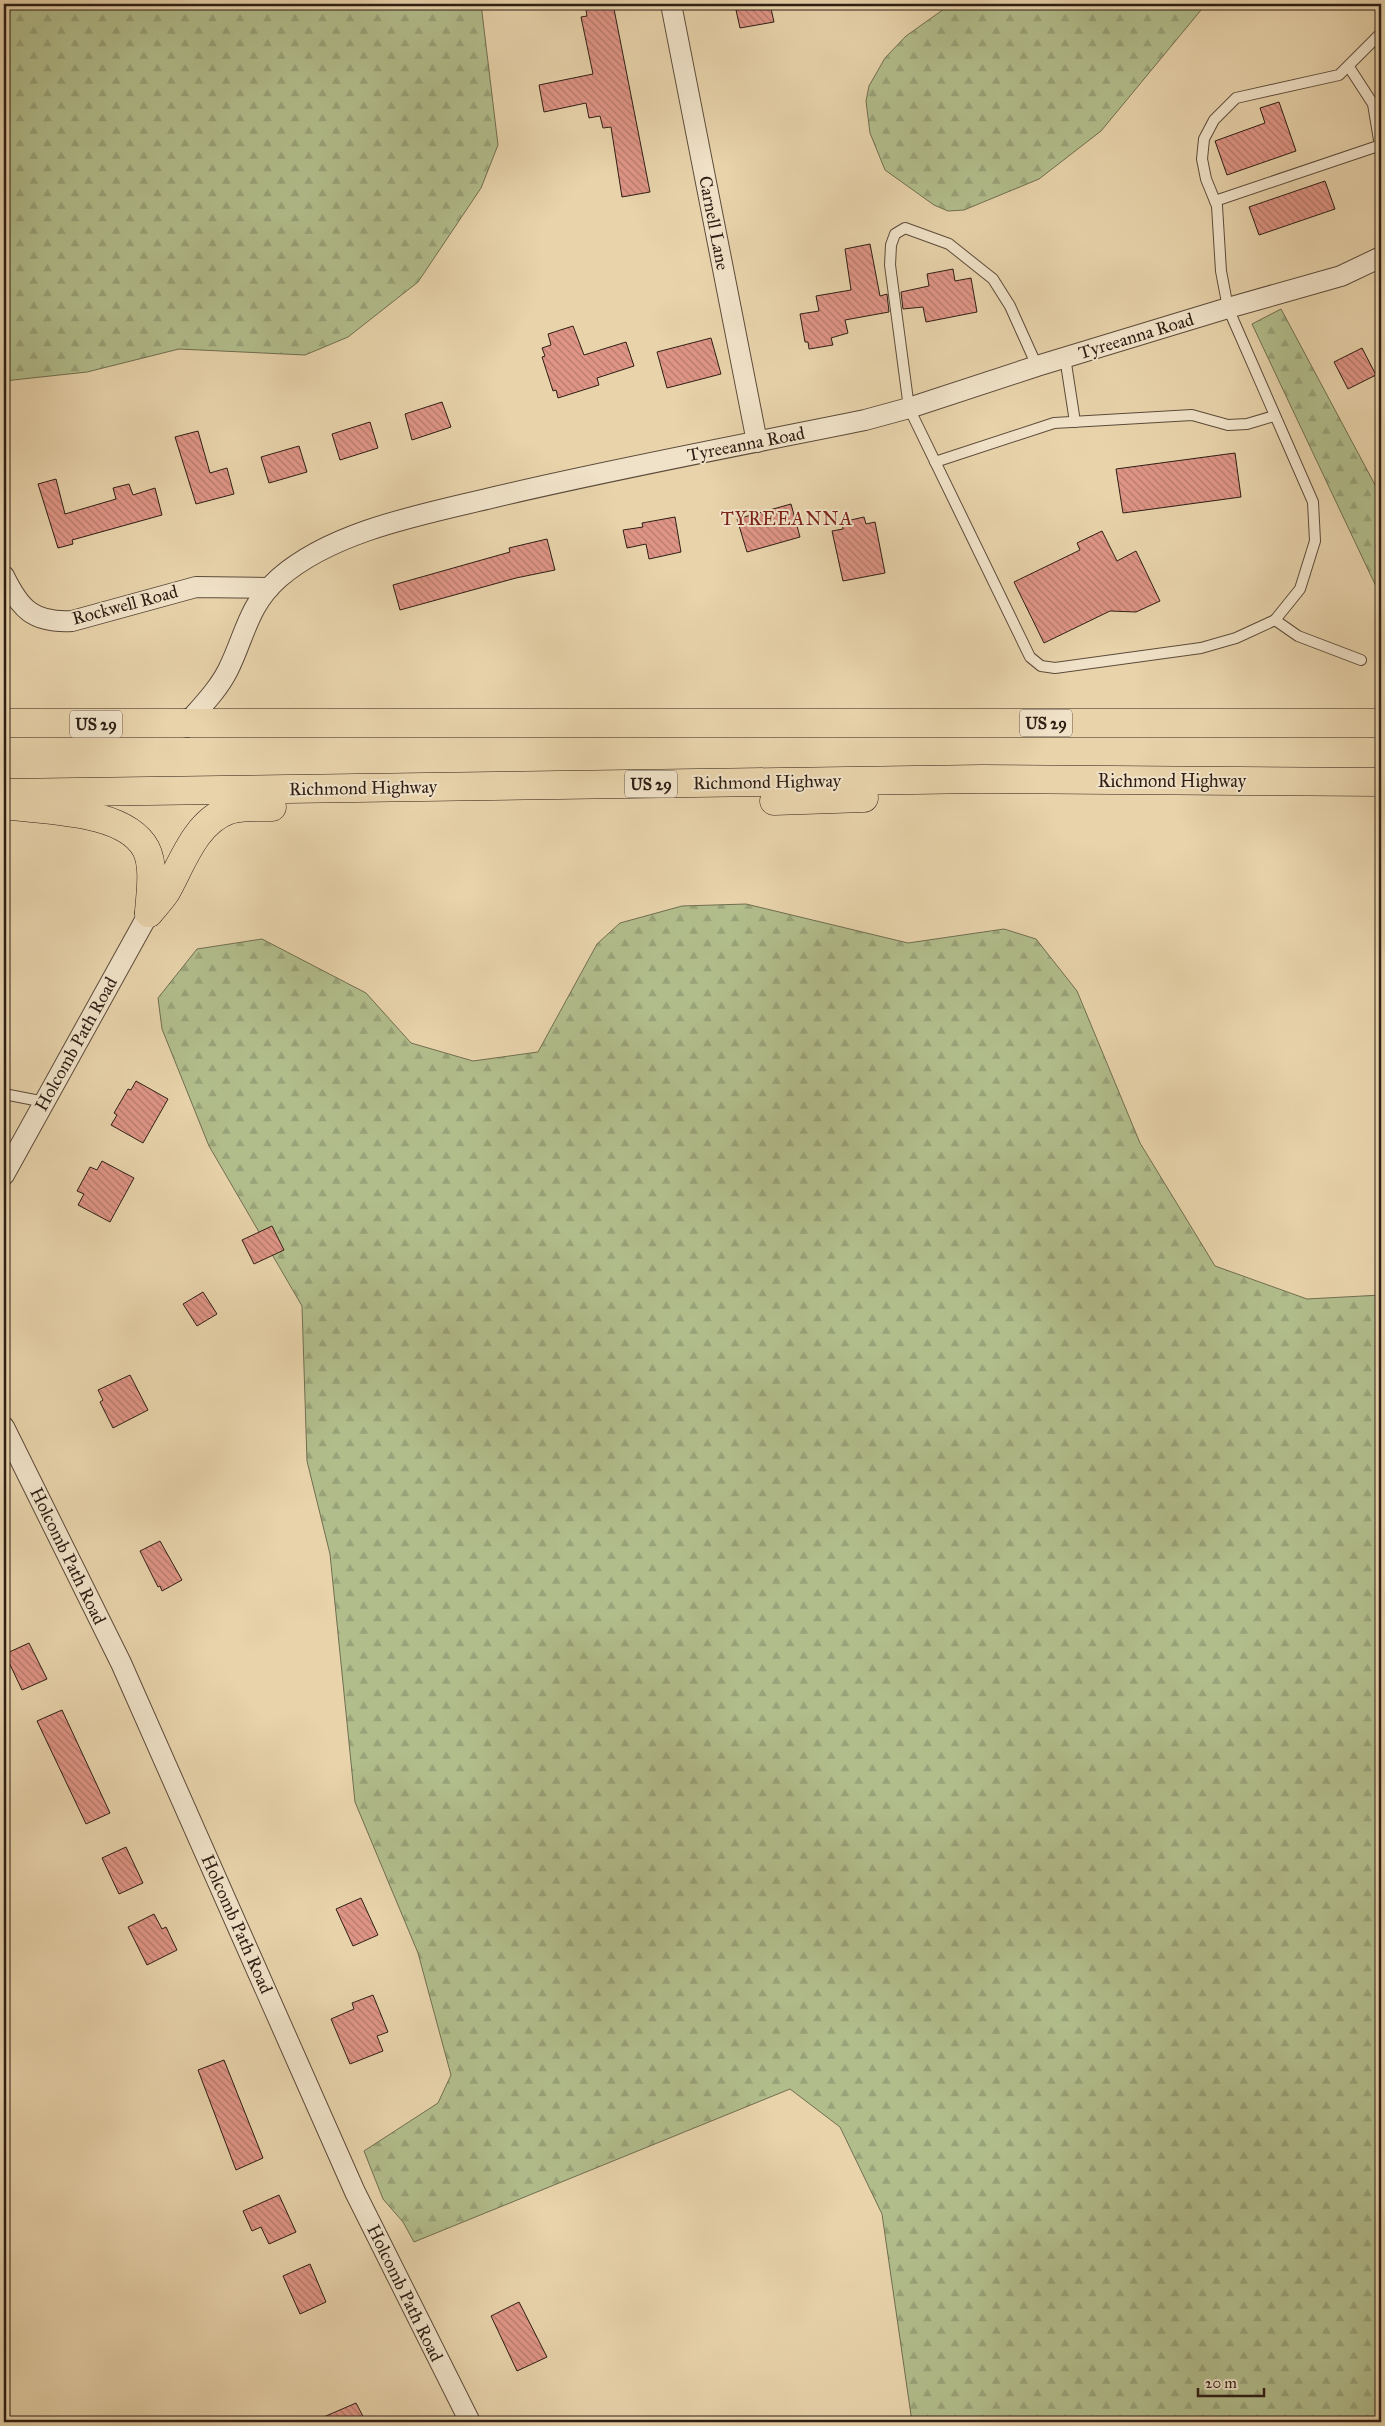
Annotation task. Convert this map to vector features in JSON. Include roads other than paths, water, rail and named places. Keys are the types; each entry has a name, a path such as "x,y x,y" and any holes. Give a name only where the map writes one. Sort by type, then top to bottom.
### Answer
{"highway":[{"name":"US 29","path":"4,723 1381,723"},
{"name":"Richmond Highway","path":"4,793 982,779 1381,782"},
{"path":"149,913 164,894 198,834 215,817 242,807 825,800 1126,781"},
{"path":"4,805 84,813 106,819 129,831 146,848 151,874 149,913"}],"street":[{"name":"Carnell Lane","path":"671,4 757,442"},
{"name":"Tyreeanna Road","path":"187,724 227,672 250,614 269,588 290,568 316,552 385,526 432,512 562,481 866,420 910,408 1037,366 1341,276 1381,257"},
{"name":"Rockwell Road","path":"4,576 13,595 25,610 38,618 53,622 72,621 196,587 269,588"},
{"name":"Holcomb Path Road","path":"4,1175 149,913"},
{"name":"Holcomb Path Road","path":"4,1427 121,1663 355,2192 470,2422"}],"lane":[{"path":"1037,366 1010,306 993,279 949,244 905,228 895,234 890,245 890,265 910,408 1030,657 1041,666 1055,668 1201,648 1236,638 1275,620 1300,589 1315,541 1314,502 1274,416 1228,308 1221,270 1219,229 1215,201 1206,179 1202,158 1204,140 1214,120 1236,98 1339,75 1381,33"},
{"path":"1215,201 1380,149 1378,123 1373,104 1349,67"},
{"path":"1065,358 1075,422"},
{"path":"935,462 1054,423 1192,415 1228,425 1248,424 1274,416"},
{"path":"1275,620 1298,636 1361,660"},
{"path":"4,1094 45,1102"}],"district":[{"name":"TYREEANNA","path":"787,518"}]}
